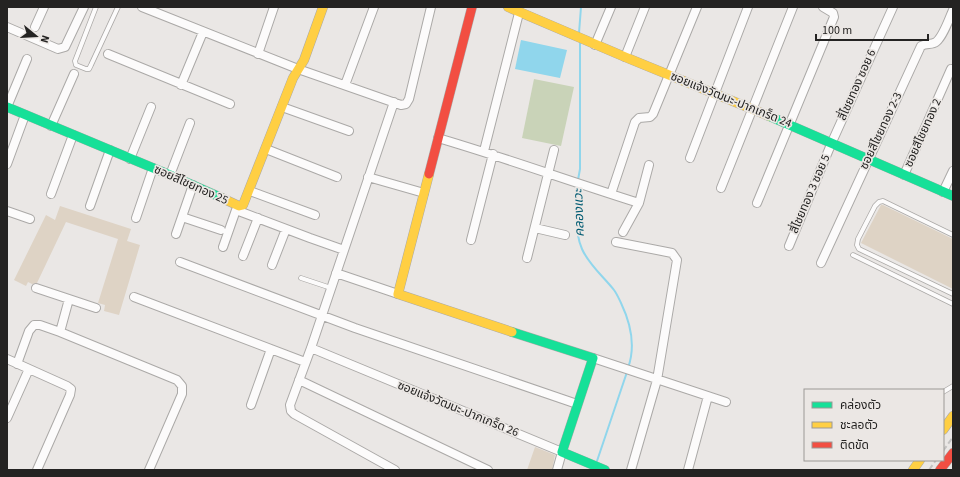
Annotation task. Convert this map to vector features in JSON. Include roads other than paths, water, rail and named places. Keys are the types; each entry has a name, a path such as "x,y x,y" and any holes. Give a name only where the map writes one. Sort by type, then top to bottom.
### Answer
{"street":[{"path":"35,27 44,7"},
{"path":"7,27 58,49 62,49 65,47 84,7"},
{"path":"142,7 258,54 401,105 406,104 409,99 431,7"},
{"path":"258,54 274,7"},
{"name":"ซอยสีไชยทอง 25","path":"7,107 170,175 239,206 243,206 282,107 298,69 304,60 323,7"},
{"path":"345,85 374,7"},
{"path":"398,294 472,7"},
{"name":"ซอยแจ้งวัฒนะ-ปากเกร็ด 24","path":"508,7 595,45 832,142 953,196"},
{"path":"595,45 611,7"},
{"path":"625,57 645,7"},
{"path":"611,194 635,122 638,118 647,118 653,114 697,7"},
{"path":"690,158 748,7"},
{"path":"721,188 793,7"},
{"path":"757,202 834,17 834,13 823,7"},
{"name":"สี่ไชยทอง ซอย 6","path":"832,142 893,7"},
{"name":"ซอยสีไชยทอง 2-3","path":"821,263 921,46 933,43 940,38 953,10"},
{"path":"484,151 519,12"},
{"path":"181,85 203,32"},
{"path":"108,54 230,104"},
{"path":"7,107 27,59"},
{"name":"ซอยสีไชยทอง 2","path":"904,175 952,69"},
{"path":"51,126 74,74"},
{"path":"394,102 290,406 291,411 294,414 395,470"},
{"path":"130,159 151,107"},
{"path":"282,107 349,132"},
{"path":"7,164 26,114"},
{"path":"170,175 190,123"},
{"path":"51,194 73,134"},
{"path":"438,138 484,151 548,174 639,203"},
{"name":"สี่ไชยทอง 3 ซอย 5","path":"788,246 832,142"},
{"path":"266,149 337,177"},
{"path":"90,206 110,150"},
{"path":"527,258 554,150"},
{"path":"471,240 493,154"},
{"path":"623,232 639,203 649,165"},
{"path":"136,218 153,168"},
{"path":"943,192 953,170"},
{"path":"368,177 424,193"},
{"path":"176,234 193,186"},
{"path":"250,191 315,215"},
{"path":"223,247 236,210 344,250"},
{"path":"7,211 30,219"},
{"path":"182,217 221,230"},
{"path":"243,256 258,218"},
{"path":"535,228 565,235"},
{"path":"272,265 286,229"},
{"path":"616,242 672,253 676,256 677,260 657,380 631,470"},
{"path":"180,262 355,328 577,404"},
{"path":"336,273 726,402"},
{"path":"36,288 96,308"},
{"path":"134,297 305,362"},
{"path":"60,332 69,299"},
{"path":"17,364 29,331 34,325 40,325 177,380 182,386 182,394 148,470"},
{"name":"ซอยแจ้งวัฒนะ-ปากเกร็ด 26","path":"311,348 599,467"},
{"path":"251,405 270,349"},
{"path":"557,470 593,358"},
{"path":"7,359 71,389 37,470"},
{"path":"8,415 29,369"},
{"path":"299,380 488,470"},
{"path":"688,470 708,396"},
{"path":"944,426 953,416"},
{"path":"940,470 953,453"},
{"path":"913,470 919,461"}],"lane":[{"path":"96,7 75,61 76,65 86,69 89,69 118,7"},
{"path":"953,235 883,201 879,202 875,206 858,239 857,245 859,249 953,294"},
{"path":"853,255 953,304"},
{"path":"301,278 331,288"},
{"path":"944,391 953,386"}],"water":[{"path":"521,40 567,50 560,78 515,69"}],"waterway":[{"name":"คลองแวะ","path":"579,33 581,7"},
{"name":"คลองแวะ","path":"578,180 580,169 580,43"},
{"name":"คลองแวะ","path":"578,185 576,217 579,242 588,260 610,285 619,298 630,327 632,352 628,368"},
{"name":"คลองแวะ","path":"597,461 627,372"}],"railway":[{"path":"944,450 953,437"},
{"path":"929,470 935,461"}]}
